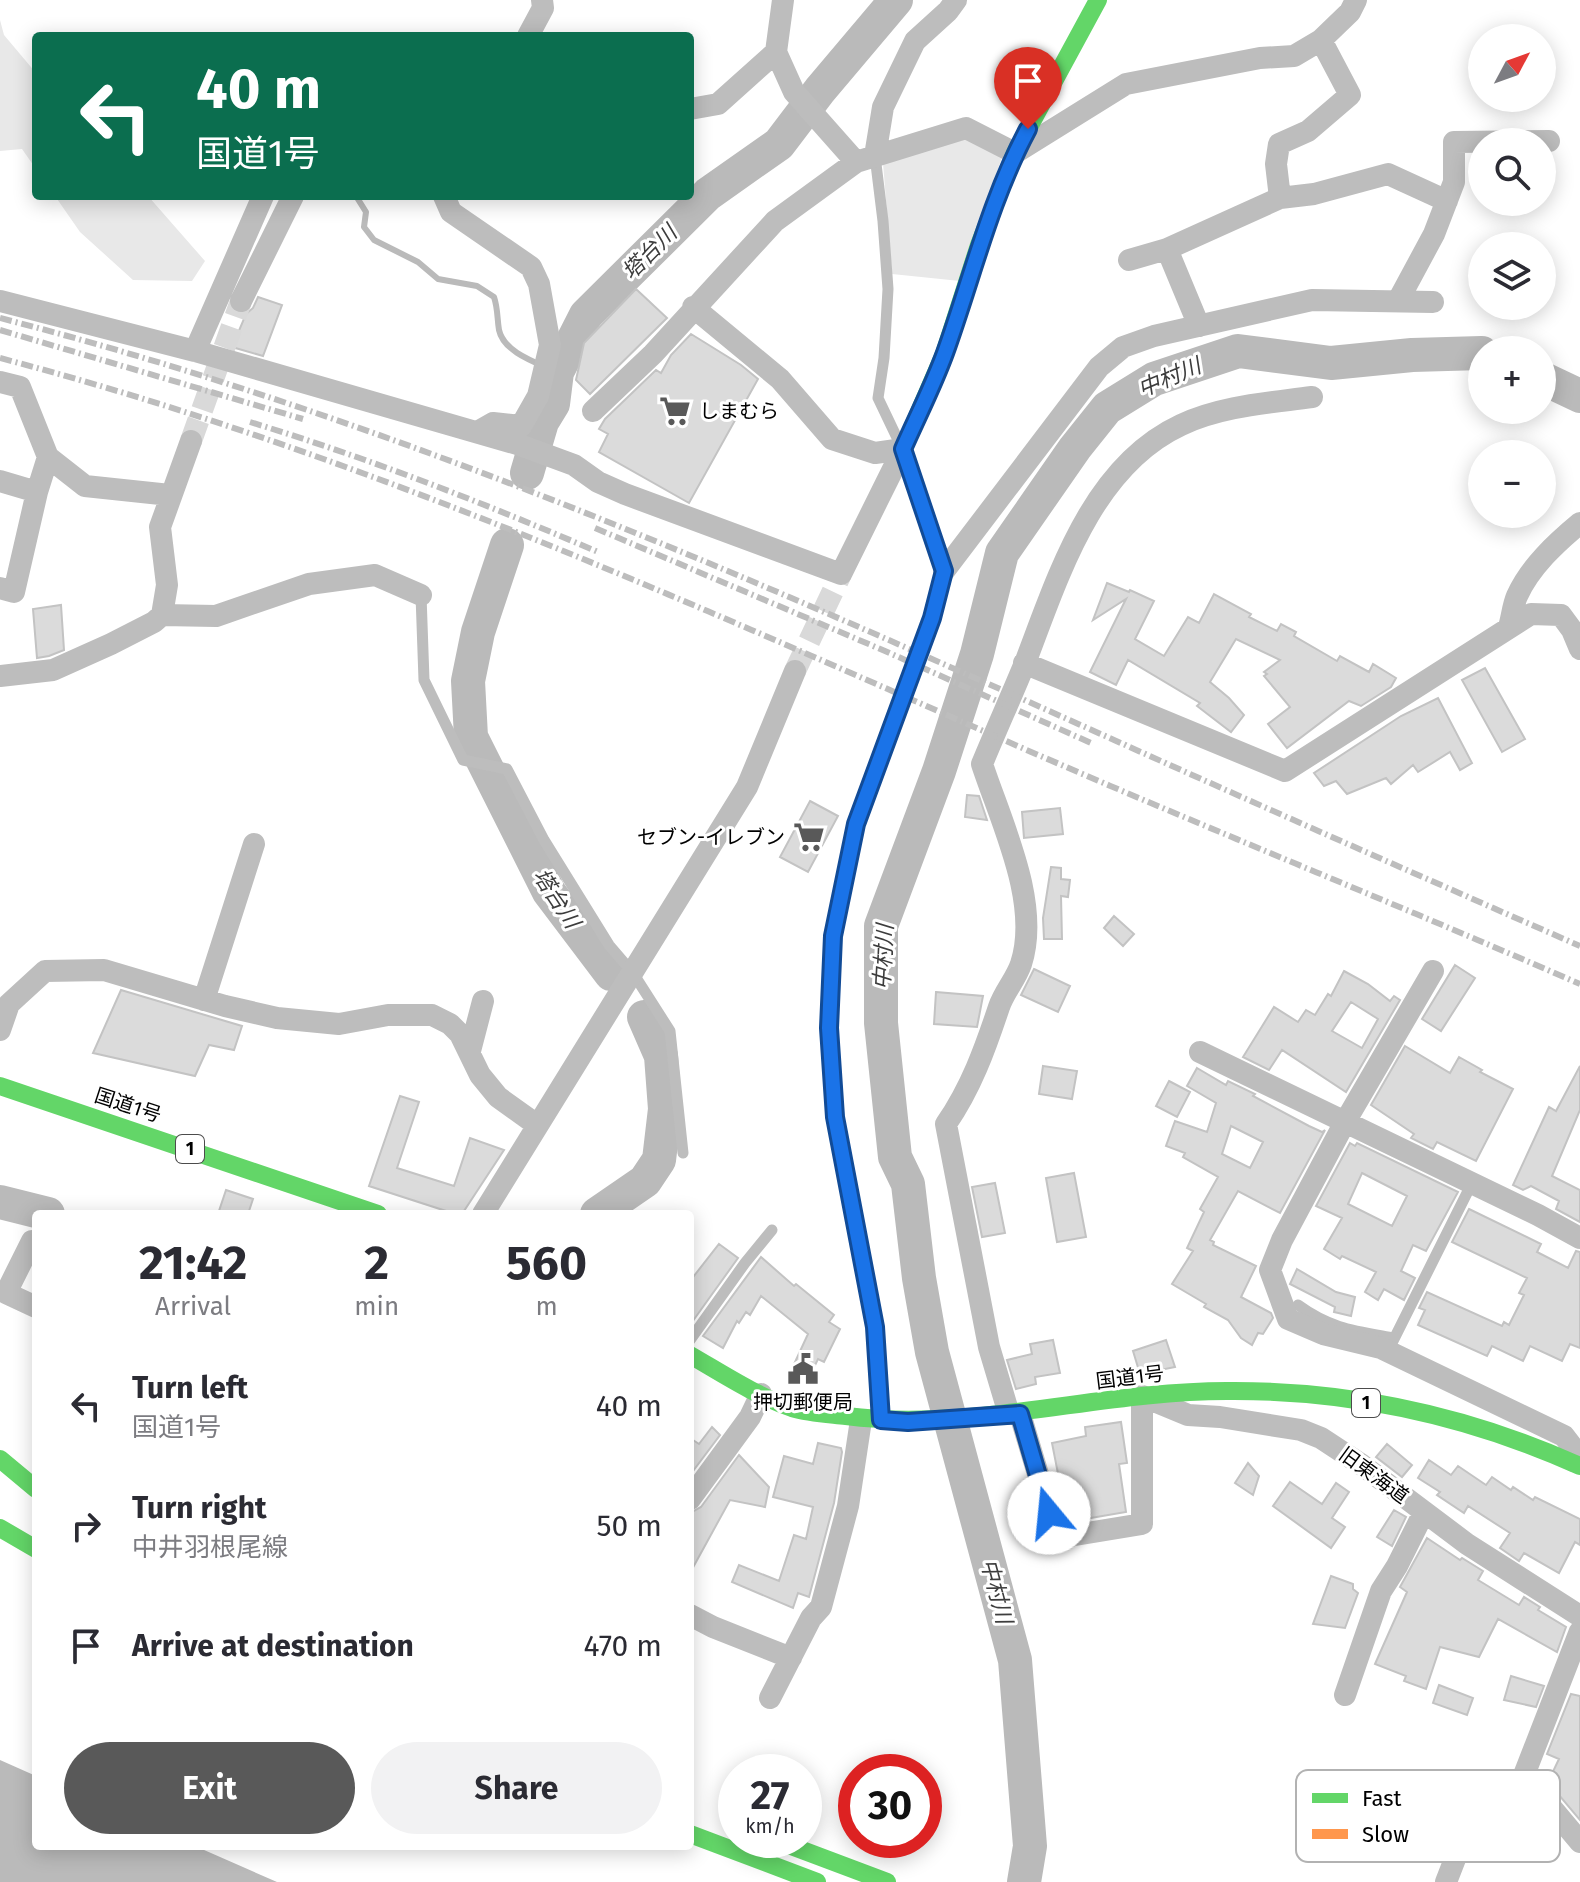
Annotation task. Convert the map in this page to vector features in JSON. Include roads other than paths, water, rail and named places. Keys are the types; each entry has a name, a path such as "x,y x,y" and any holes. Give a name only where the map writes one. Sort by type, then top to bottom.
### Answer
{"main road":[{"path":"871,1420 875,1327 835,1117 829,1028 833,936 856,824 932,618 944,571 903,449 944,354 979,245 1015,153 1098,0"},
{"name":"国道1号","path":"0,1086 366,1210"},
{"name":"国道1号","path":"694,1357 793,1408 871,1420 908,1422 1014,1414 1142,1396 1234,1391 1321,1396 1461,1422 1577,1465"},
{"path":"0,1459 32,1486"},
{"path":"0,1528 32,1547"},
{"path":"694,1836 811,1880"},
{"path":"822,1857 887,1882"}],"street":[{"path":"530,32 543,8 542,0"},
{"path":"783,0 776,52 794,92 866,159"},
{"path":"866,159 883,107 915,41 956,0"},
{"path":"593,411 653,354 775,221 866,159 966,128 1015,153 1126,84 1247,61 1294,56 1321,40 1350,12 1356,0"},
{"path":"1280,198 1276,164 1279,144 1308,131 1350,95 1321,40"},
{"path":"694,108 718,104 776,52"},
{"path":"1399,299 1434,234 1454,182 1454,142 1468,142"},
{"path":"1129,260 1167,249 1280,198 1314,194 1388,174 1447,201"},
{"path":"195,351 261,200"},
{"path":"241,301 291,200"},
{"path":"446,200 451,212 531,267 539,284 550,345 538,396 521,426 493,423 477,432"},
{"path":"1167,249 1199,326"},
{"path":"944,571 1099,367 1123,347 1154,336 1312,300 1399,299 1433,302"},
{"path":"0,301 195,351 517,444 574,465 598,482 625,494 841,574 903,449"},
{"path":"693,307 780,379 832,439 875,453 903,449"},
{"path":"0,382 20,387 48,457 85,486 170,495"},
{"path":"1142,1396 1142,1524 1057,1538 989,1347 946,1124 973,1079 1003,997 1021,966 1028,933 1026,899 982,764 1041,619 1087,517 1119,471 1151,444 1182,425 1222,412 1312,397"},
{"path":"0,676 53,670 111,644 162,615 167,585 160,527 191,441"},
{"path":"0,588 14,592 48,457"},
{"path":"0,481 37,492"},
{"path":"1509,627 1517,596 1533,570 1580,523"},
{"path":"162,615 216,616 309,584 375,575 421,595"},
{"path":"1024,663 1285,771 1531,614 1561,615 1580,649"},
{"path":"485,1210 747,787 795,671"},
{"path":"204,1000 254,844"},
{"path":"0,1030 9,1004 45,971 104,970 277,1018 339,1024 388,1015 432,1015 450,1024 460,1034 480,1075 498,1097 537,1125"},
{"path":"1433,971 1345,1122 1282,1240 1270,1270 1277,1296 1288,1319 1323,1334 1391,1344 1564,1436 1574,1449 1577,1465"},
{"path":"470,1051 483,1001"},
{"path":"1200,1052 1580,1238"},
{"path":"32,1241 6,1293 32,1305"},
{"path":"694,1494 750,1417 761,1394"},
{"name":"旧東海道","path":"1142,1396 1188,1415 1301,1430 1321,1438 1467,1544 1580,1616"},
{"path":"770,1698 811,1618 821,1607 871,1420"},
{"path":"1345,1695 1381,1591 1424,1512"},
{"path":"694,1617 791,1658"},
{"path":"1526,1770 1580,1631"},
{"path":"1560,1818 1580,1842"},
{"path":"1446,1882 1454,1862"}],"lane":[{"path":"866,159 883,221 888,289 878,398 903,449"},
{"path":"421,595 424,680 463,760 507,769 552,853 609,945 633,973 670,1031 683,1153"},
{"path":"1298,1305 1319,1321 1391,1344 1472,1183"},
{"path":"694,1334 772,1230"}],"waterway":[{"name":"塔台川","path":"527,473 542,422 553,404 557,372 586,315 708,194 779,144 896,0"},
{"path":"358,200 366,212 364,227 374,240 418,262 438,279 477,286 494,297 502,338 523,356 557,372"},
{"name":"中村川","path":"1024,1882 1030,1846 1015,1660 932,1352 919,1278 908,1184 895,1157 881,1023 881,926 939,771 977,654 1002,553 1075,448 1107,408 1154,379 1238,351 1331,363 1468,353"},
{"name":"中村川","path":"1556,385 1580,396"},
{"name":"塔台川","path":"507,545 478,632 468,681 471,737 549,892 611,974"},
{"name":"塔台川","path":"603,1210 645,1181 659,1160 665,1109 661,1056 644,1017"},
{"name":"塔台川","path":"0,1202 32,1210"}],"tunnel":[{"path":"191,441 241,301"},
{"path":"795,671 841,574"}],"railway":[{"path":"0,318 284,402 560,503 832,615 1580,946"},
{"path":"0,330 303,419"},
{"path":"0,358 131,395 260,437 514,531 1580,984"},
{"path":"250,422 426,482 598,552"},
{"path":"595,528 885,651 1091,743"}],"place":[{"name":"しまむら","path":"675,411"},
{"name":"セブン-イレブン","path":"809,837"},
{"name":"押切郵便局","path":"803,1369"}]}
